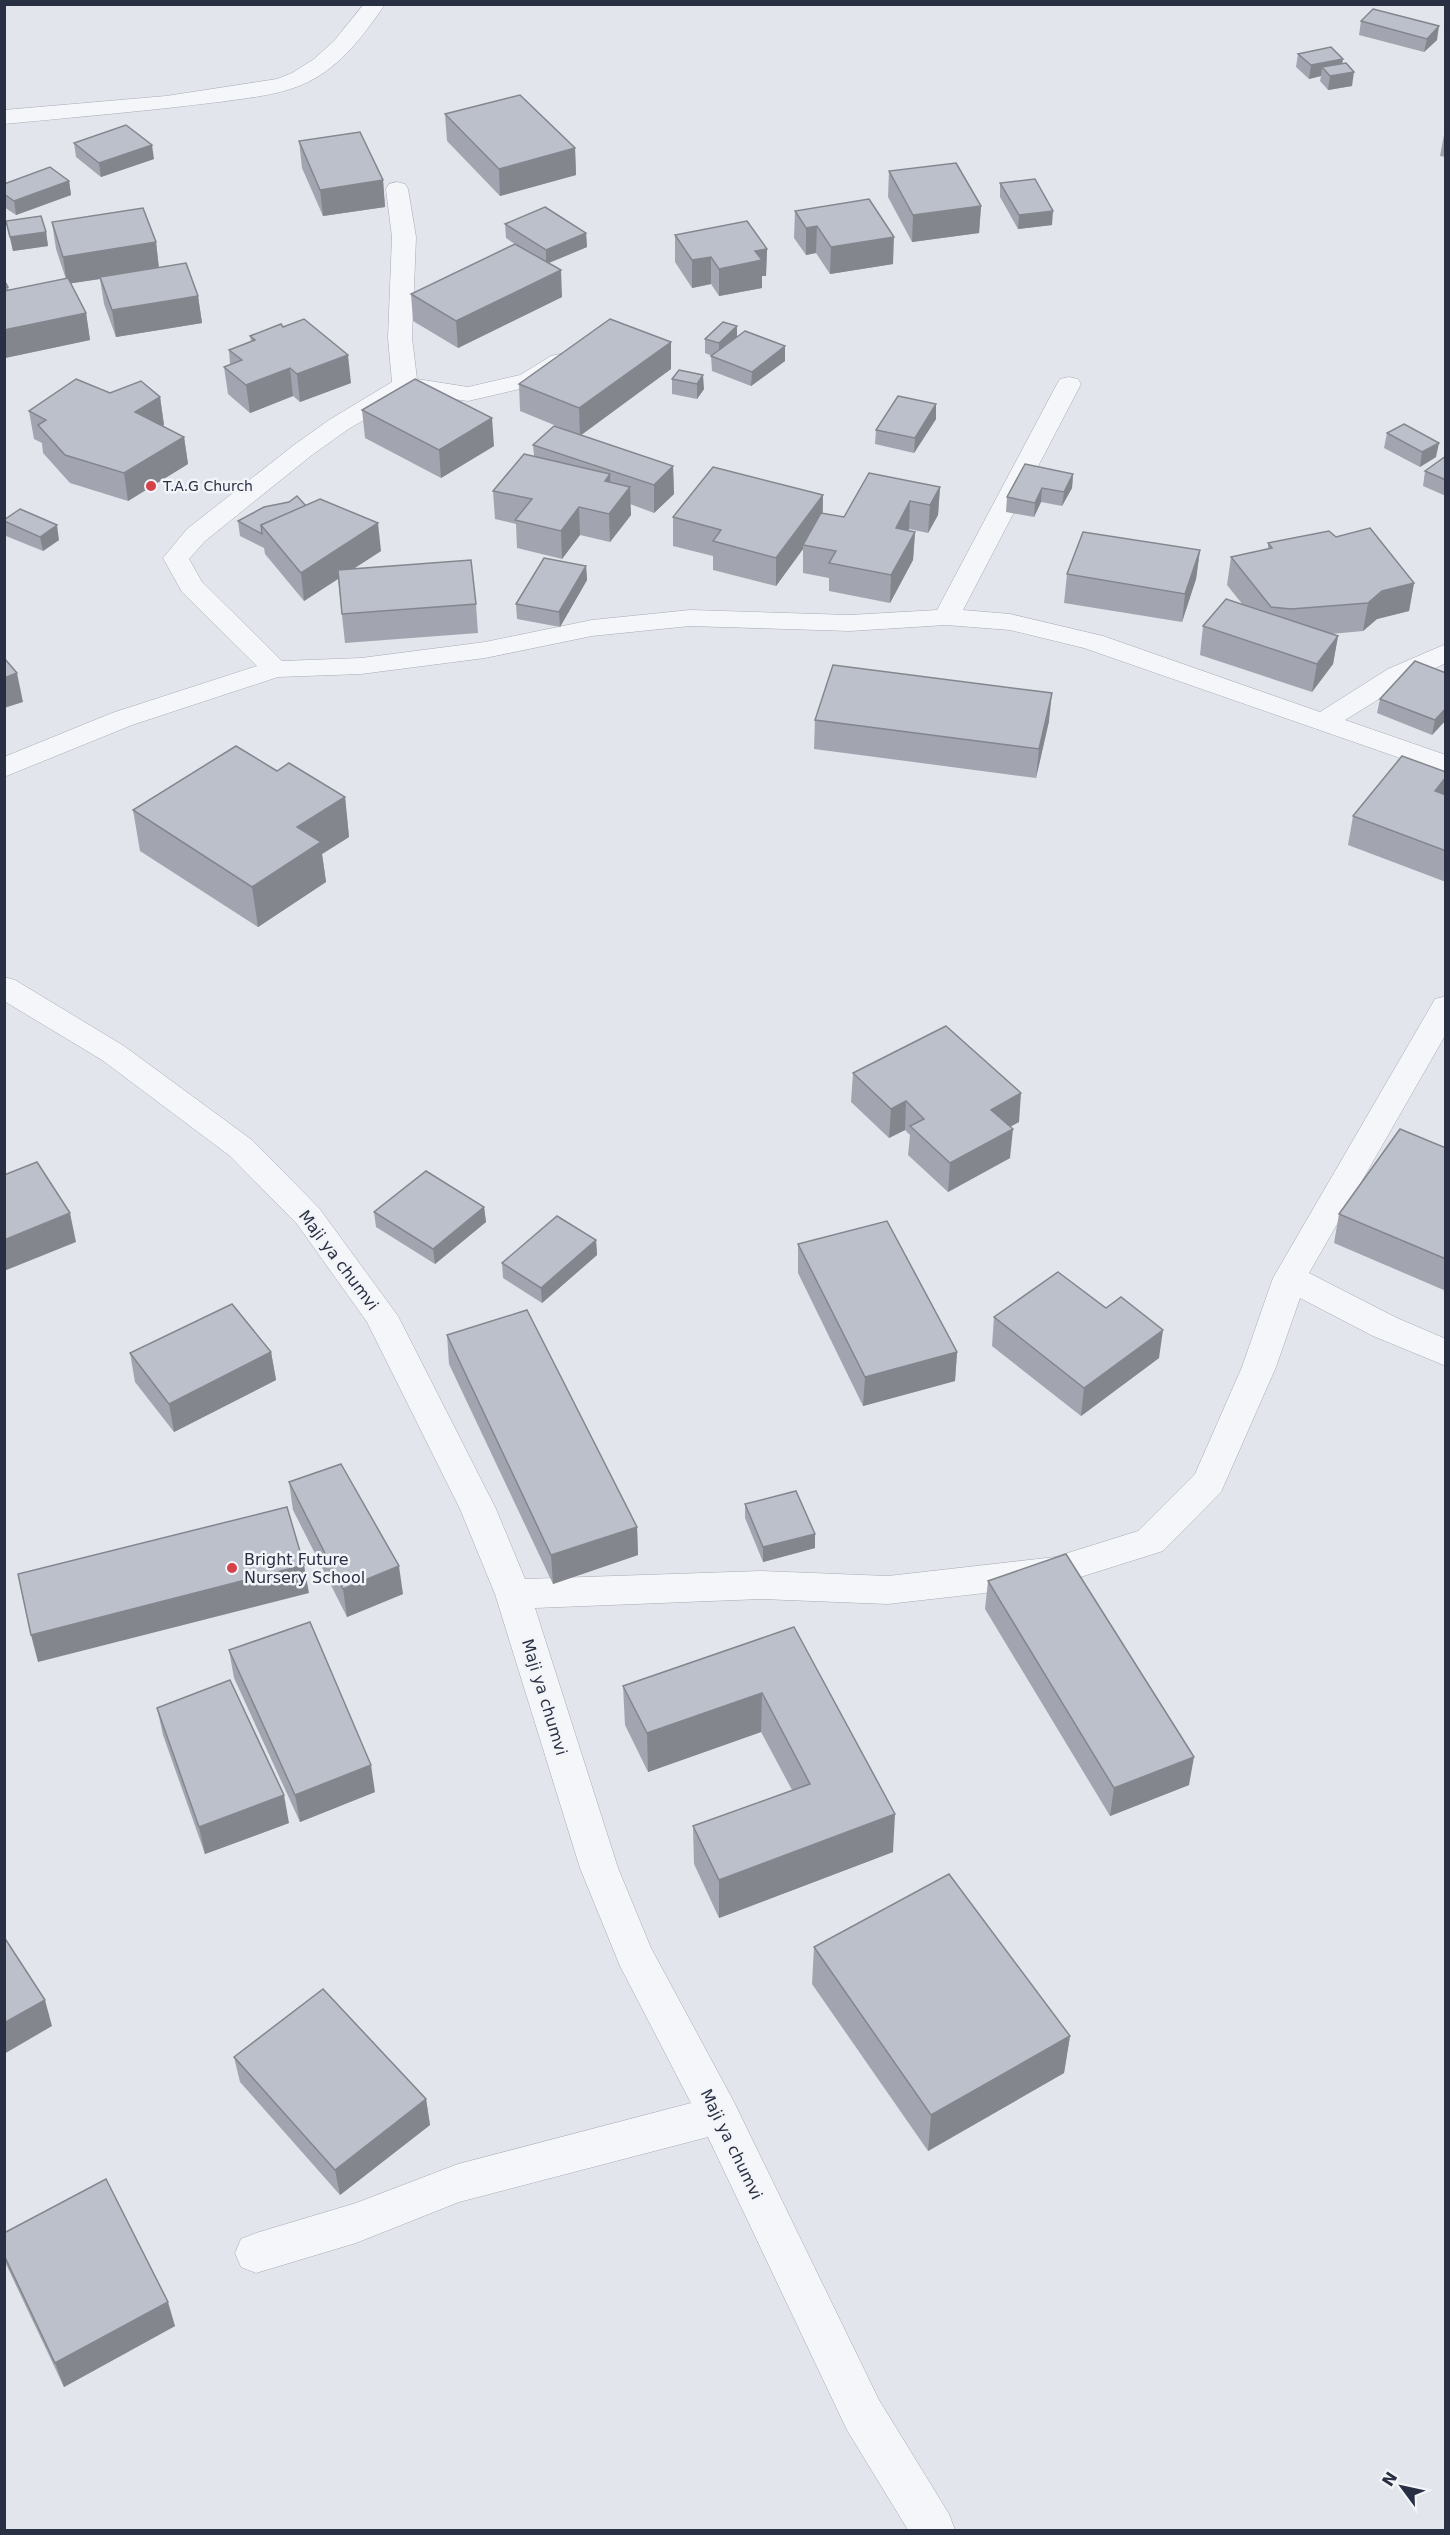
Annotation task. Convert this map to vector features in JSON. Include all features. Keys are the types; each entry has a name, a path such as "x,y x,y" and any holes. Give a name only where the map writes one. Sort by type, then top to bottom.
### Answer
{"street":[{"path":"4,117 162,104 241,92 300,79 326,60 357,28 375,4"},
{"path":"397,189 404,237 400,338 405,385"},
{"path":"275,669 191,586 176,558 196,535 303,450 338,425 405,385 468,394 528,380 575,352"},
{"path":"946,617 1069,384"},
{"path":"4,768 122,719 275,669 361,666 485,650 592,628 690,618 850,623 946,617 1010,622 1093,642 1446,765"},
{"path":"1322,723 1398,675 1446,652"},
{"name":"Maji ya chumvi","path":"4,987 113,1053 241,1148 308,1216 381,1316 478,1509 513,1594 599,1869 634,1954 719,2115 863,2415 933,2530"},
{"path":"513,1594 761,1585 888,1590 1055,1571 1150,1541 1209,1482 1259,1366 1290,1278 1436,1040 1446,1006"},
{"path":"1290,1278 1385,1327 1446,1353"},
{"path":"256,2253 356,2223 458,2183 719,2115"}],"building":[{"path":"1373,9 1439,26 1427,39 1361,21"},
{"path":"1331,47 1343,59 1311,65 1298,54"},
{"path":"1346,63 1354,72 1330,76 1322,67"},
{"path":"520,95 575,148 499,169 445,114"},
{"path":"126,125 152,145 99,163 74,143"},
{"path":"360,132 383,180 320,190 299,141"},
{"path":"956,163 981,206 913,215 889,171"},
{"path":"50,167 69,181 14,201 4,194 4,184"},
{"path":"1035,179 1053,211 1019,215 1000,183"},
{"path":"869,199 894,237 831,247 817,226 806,228 795,211"},
{"path":"545,207 586,233 546,250 505,224"},
{"path":"143,208 156,242 63,257 52,222"},
{"path":"41,216 46,232 10,237 6,221"},
{"path":"747,221 767,249 755,251 762,260 719,269 711,257 692,260 675,235"},
{"path":"515,244 561,270 456,321 411,294"},
{"path":"186,263 198,296 112,310 100,277"},
{"path":"68,278 86,313 4,330 4,291"},
{"path":"304,319 348,355 297,374 290,368 246,385 224,367 242,360 229,350 255,340 250,336 281,324 283,327"},
{"path":"610,319 671,342 579,408 519,384"},
{"path":"723,322 737,326 719,343 705,339"},
{"path":"745,331 785,346 752,372 711,356"},
{"path":"679,370 703,375 697,384 672,379"},
{"path":"76,379 110,393 141,381 160,397 135,412 184,437 124,473 65,455 38,425 46,420 29,411"},
{"path":"415,379 492,418 439,450 362,410"},
{"path":"898,396 936,404 915,438 876,430"},
{"path":"1404,424 1439,443 1422,452 1387,433"},
{"path":"554,426 673,466 654,485 533,445"},
{"path":"524,454 610,474 605,481 630,487 609,514 579,507 561,531 515,520 532,499 493,491"},
{"path":"1446,456 1446,480 1425,471"},
{"path":"1025,464 1073,474 1064,492 1042,488 1035,503 1007,497"},
{"path":"713,467 823,495 776,558 713,541 721,530 673,517"},
{"path":"869,473 940,487 930,505 910,501 896,528 915,532 891,575 829,563 836,551 803,545 821,513 844,517"},
{"path":"297,496 306,506 261,525 262,534 238,521 264,507 289,502"},
{"path":"320,499 378,523 301,573 261,525"},
{"path":"20,509 57,525 40,537 4,521"},
{"path":"1370,528 1414,583 1382,591 1368,603 1291,609 1271,607 1231,557 1272,548 1268,543 1329,531 1336,537"},
{"path":"1083,532 1200,550 1185,594 1067,574"},
{"path":"544,558 586,566 559,612 516,604"},
{"path":"471,560 476,604 342,614 338,570"},
{"path":"1226,599 1338,636 1317,664 1203,626"},
{"path":"4,658 17,673 4,678"},
{"path":"1415,661 1446,673 1446,708 1435,720 1380,699"},
{"path":"833,665 1052,693 1039,749 815,720"},
{"path":"236,746 277,771 289,763 345,797 297,827 321,842 252,887 133,810"},
{"path":"1402,756 1446,772 1446,777 1435,791 1446,795 1446,851 1353,816"},
{"path":"946,1026 1021,1093 991,1110 1013,1129 950,1163 910,1126 924,1119 906,1101 891,1109 853,1073"},
{"path":"1400,1129 1446,1148 1446,1259 1339,1214"},
{"path":"37,1162 70,1213 4,1240 4,1175"},
{"path":"426,1171 484,1207 433,1249 374,1212"},
{"path":"557,1216 596,1240 541,1288 502,1263"},
{"path":"887,1221 957,1352 865,1377 798,1244"},
{"path":"1058,1272 1106,1308 1121,1297 1163,1330 1084,1388 994,1317"},
{"path":"232,1304 271,1352 169,1404 130,1353"},
{"path":"527,1310 637,1527 551,1555 447,1335"},
{"path":"341,1464 399,1566 343,1589 289,1482"},
{"path":"796,1491 815,1534 763,1547 745,1504"},
{"path":"287,1507 304,1565 31,1635 18,1574"},
{"path":"1066,1554 1194,1757 1114,1788 988,1581"},
{"path":"310,1622 371,1765 295,1795 229,1650"},
{"path":"794,1627 895,1814 719,1880 693,1826 810,1784 762,1693 647,1733 623,1686"},
{"path":"230,1680 284,1795 199,1827 157,1708"},
{"path":"949,1874 1070,2036 931,2115 814,1947"},
{"path":"6,1940 45,2000 4,2023 4,1941"},
{"path":"323,1989 426,2099 335,2170 234,2057"},
{"path":"106,2179 168,2302 55,2363 4,2255 4,2233"}],"place":[{"name":"T.A.G Church","path":"151,486"},
{"name":"Bright Future Nursery School","path":"232,1568"}]}
